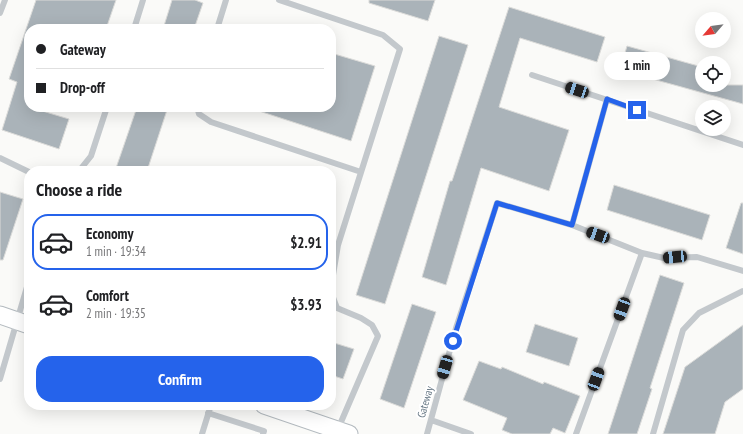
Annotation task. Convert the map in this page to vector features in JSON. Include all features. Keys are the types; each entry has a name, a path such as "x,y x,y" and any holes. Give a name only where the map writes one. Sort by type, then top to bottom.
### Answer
{"street":[{"path":"0,315 23,323"},
{"path":"277,410 320,427 343,432"}],"lane":[{"path":"0,13 5,0"},
{"path":"136,24 144,0"},
{"path":"219,24 226,0"},
{"path":"279,0 383,35 400,48 338,245 336,257"},
{"path":"532,75 743,145"},
{"path":"572,225 607,99"},
{"path":"83,166 91,156 105,112"},
{"path":"198,112 199,114 211,122 361,172"},
{"path":"0,158 24,170"},
{"name":"Gateway","path":"427,433 456,328 497,203 572,225 642,253 664,258 697,257 743,270"},
{"path":"576,434 642,253"},
{"path":"653,434 683,330 699,312 743,291"},
{"path":"336,308 372,325 378,336 343,432"},
{"path":"0,379 23,323"},
{"path":"202,434 209,410"},
{"path":"208,413 264,433 271,434"},
{"path":"430,420 471,434"}],"building":[{"path":"36,0 116,0 108,24 28,24"},
{"path":"172,0 195,0 203,3 196,24 165,24"},
{"path":"369,0 435,0 428,21 369,3"},
{"path":"509,7 605,37 597,62 520,38 499,107 569,130 549,191 481,168 446,285 422,277 450,181 452,181"},
{"path":"24,35 24,112 46,112 69,119 59,149 2,130 17,82 9,79"},
{"path":"439,36 468,45 385,304 356,295"},
{"path":"627,46 695,65 695,91 620,70"},
{"path":"336,54 375,66 351,141 262,112 336,112"},
{"path":"731,85 743,85 743,104 700,92 731,92"},
{"path":"135,112 166,112 149,166 117,166"},
{"path":"614,185 710,215 702,240 607,210"},
{"path":"0,192 23,199 3,260 0,260"},
{"path":"741,203 743,203 743,254 726,248"},
{"path":"660,275 684,283 650,388 652,389 637,434 608,434"},
{"path":"412,304 436,312 404,408 380,399"},
{"path":"535,324 578,338 569,366 526,352"},
{"path":"743,325 743,389 725,402 715,434 663,434 685,367"},
{"path":"336,344 354,349 343,379 336,377"},
{"path":"479,361 501,369 502,367 543,384 544,382 580,396 565,433 553,428 550,434 512,434 502,430 507,418 463,400"}],"route":[{"path":"453,341 497,203 572,225 607,99 637,110"}]}
